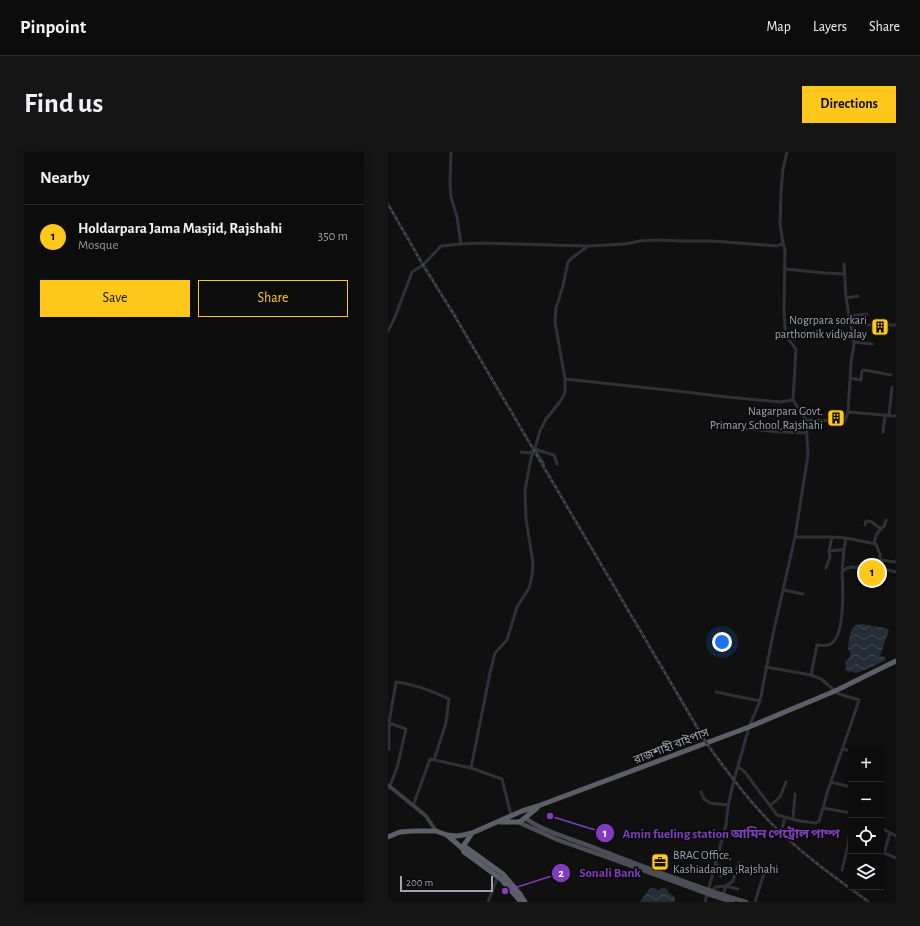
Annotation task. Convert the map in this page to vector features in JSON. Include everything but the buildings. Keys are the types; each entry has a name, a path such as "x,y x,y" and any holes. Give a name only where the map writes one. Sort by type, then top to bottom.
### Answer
{"highway":[{"name":"রাজশাহী বাইপাস","path":"447,835 457,836 472,833 522,810 538,806 749,727 835,691 896,661"},
{"path":"495,823 521,821 538,806"},
{"path":"522,810 525,818"},
{"path":"388,837 400,832 413,831 436,831 447,835 462,848 464,852 498,876 521,902"},
{"path":"462,848 472,833"},
{"path":"462,848 467,848 503,874 525,902"}],"main road":[{"path":"525,818 531,823 733,902"},
{"path":"518,822 558,840 614,862 708,892 746,902"}],"street":[{"path":"450,152 451,197 457,217 461,244"},
{"path":"705,902 726,825 728,805 734,780 749,727 760,701 766,667 795,537 808,456 806,420 793,400 796,349 788,339 785,327 785,250 780,224 780,192 787,152"},
{"path":"388,331 395,317 412,272 423,265 441,246 481,243 588,246 625,244 656,240 712,241 777,246 783,243"},
{"path":"471,768 495,653 507,640 517,607 529,588 532,576 533,563 526,519 525,490 531,458 540,431 546,419 559,403 564,393 565,379 555,322 556,308 563,286 568,262 588,246"},
{"path":"806,420 845,421 848,412 854,342 846,298 844,264"},
{"path":"785,269 845,274"},
{"path":"846,298 858,296"},
{"path":"849,316 866,314"},
{"path":"850,324 896,325"},
{"path":"854,342 872,344"},
{"path":"850,378 861,380 862,371 864,370 891,375"},
{"path":"565,379 781,402 793,400"},
{"path":"883,432 892,387"},
{"path":"848,412 896,416"},
{"path":"718,426 760,431 807,434"},
{"path":"534,450 544,464"},
{"path":"521,452 529,453 534,450 554,454 557,464"},
{"path":"874,544 876,535 884,527 886,520"},
{"path":"865,525 866,522 872,522 881,529"},
{"path":"795,537 846,538 876,544 880,554 880,568"},
{"path":"826,568 830,557 829,550 832,537"},
{"path":"811,676 817,645 832,643 836,638 839,629 843,606 842,572 846,538"},
{"path":"829,550 834,552 840,549 844,550"},
{"path":"880,560 896,562"},
{"path":"842,572 851,567 880,568 896,572"},
{"path":"784,590 803,594"},
{"path":"738,767 744,771 777,815 800,822 818,822 820,820 858,700 839,694 821,679 766,667"},
{"path":"389,749 389,723 396,682 406,683 431,690 449,699 446,723 434,760"},
{"path":"716,692 760,701"},
{"path":"389,723 406,729 397,768 389,786 426,816 436,831"},
{"path":"842,749 848,751"},
{"path":"413,806 430,759 471,768 502,780 512,815"},
{"path":"770,806 780,797 786,782"},
{"path":"831,782 848,786"},
{"path":"702,792 704,799 710,803 728,805"},
{"path":"793,820 795,794"},
{"path":"823,808 848,812"},
{"path":"782,829 785,817"},
{"path":"884,830 896,836"},
{"path":"890,833 884,853 896,858"},
{"path":"842,870 848,845"},
{"path":"723,895 726,886 733,881 739,863"},
{"path":"716,865 724,868 721,876"},
{"path":"755,902 766,867"},
{"path":"488,902 498,876"},
{"path":"708,892 713,890 715,887 726,886 738,889"}],"water":[{"path":"863,624 886,628 889,630 880,656 885,657 886,660 856,673 851,671 849,672 846,670 845,662 851,653 848,649 850,633 855,625"},
{"path":"650,888 660,890 661,888 666,888 669,893 675,897 675,902 640,902"}],"railway":[{"path":"388,204 707,744 744,792 780,831 817,863 869,902"}],"place":[{"name":"Nogrpara sorkari parthomik vidiyalay","path":"880,327"},
{"name":"Nagarpara Govt. Primary School,Rajshahi","path":"836,418"},
{"name":"Holdarpara Jama Masjid, Rajshahi","path":"872,573"},
{"name":"Amin fueling station আমিন পেট্রোল পাম্প","path":"550,816"},
{"name":"BRAC Office, Kashiadanga ,Rajshahi","path":"660,862"},
{"name":"Sonali Bank","path":"505,891"}]}
